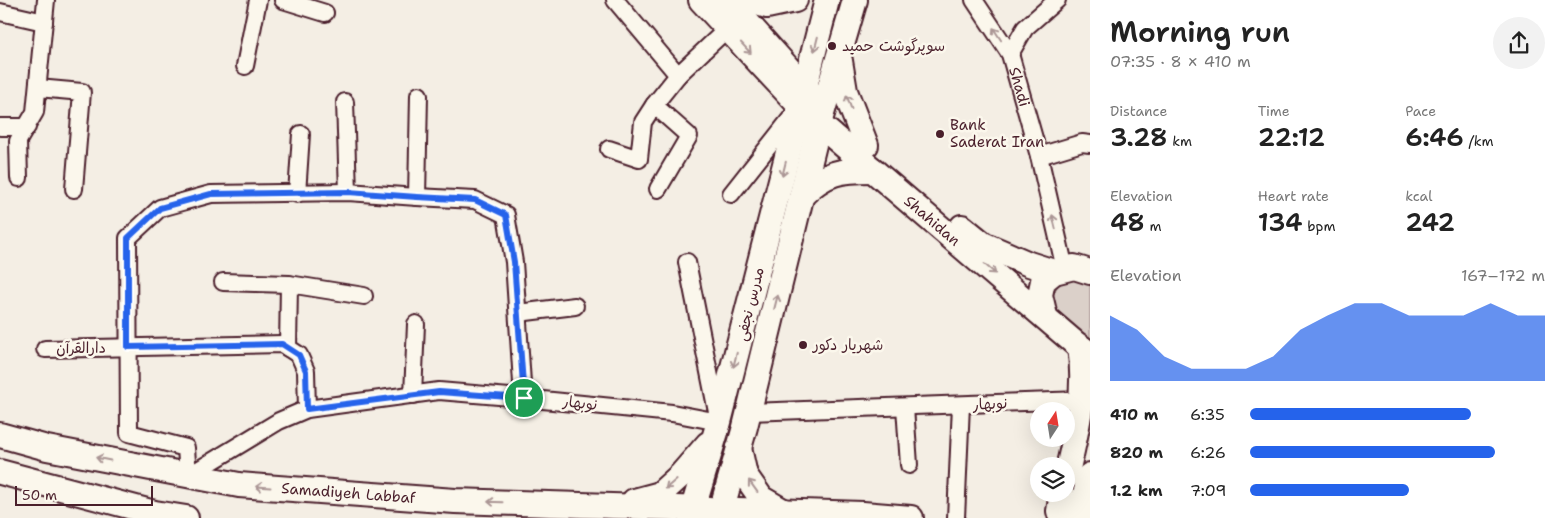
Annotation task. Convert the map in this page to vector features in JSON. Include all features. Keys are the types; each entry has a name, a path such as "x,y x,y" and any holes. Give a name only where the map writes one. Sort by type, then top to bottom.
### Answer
{"main road":[{"path":"701,0 728,28 822,116"},
{"path":"727,0 803,97"},
{"path":"747,0 767,6 795,0"},
{"name":"مدرس نجفی","path":"691,513 718,429 827,0"},
{"name":"مدرس نجفی","path":"720,514 739,448 822,116 856,0"},
{"path":"840,56 845,91 866,145"},
{"name":"Shahidan","path":"822,116 866,145 918,192 983,244 1028,264 1059,271 1074,267 1090,272"},
{"name":"Shahidan","path":"822,116 873,170 1085,350"},
{"path":"802,195 815,182 831,174 852,170 873,170"},
{"path":"1045,316 1040,295 1044,281 1059,271"},
{"path":"1070,457 1082,400 1085,350"},
{"path":"617,506 660,494 681,475 718,429"},
{"name":"Samadiyeh Labbaf","path":"0,435 47,448 239,485 426,499 617,506 691,513 785,512 863,514 911,518"},
{"path":"739,448 745,475 761,498 785,512"},
{"path":"0,472 156,516 186,518"},
{"path":"1079,518 1090,475"},
{"path":"1060,502 1058,511 1061,518"}],"street":[{"path":"19,178 18,141 35,112 46,0"},
{"path":"245,66 258,0"},
{"path":"283,0 325,13"},
{"path":"614,0 678,75"},
{"name":"Shadi","path":"974,0 1010,54 1038,156 1059,271"},
{"path":"1010,54 1025,28 1057,0"},
{"path":"0,12 44,22"},
{"path":"609,149 639,158 643,122 654,105 678,75 728,28"},
{"path":"38,88 82,92 74,189"},
{"path":"417,197 419,95"},
{"path":"731,194 803,97"},
{"path":"345,102 348,192"},
{"path":"654,105 689,136 658,189"},
{"path":"0,127 27,127"},
{"path":"296,194 301,134"},
{"path":"1038,156 1082,143 1090,144"},
{"path":"188,476 186,448 129,433 128,238 160,208 211,194 348,192 475,200 506,215 514,262 524,398"},
{"path":"687,262 718,429"},
{"path":"223,282 289,284 364,296"},
{"path":"289,284 288,348 299,355 306,371 307,409"},
{"path":"518,313 575,306"},
{"path":"413,395 416,324"},
{"name":"دارالقرآن","path":"45,349 282,344 288,348"},
{"name":"نوبهار","path":"188,476 279,421 307,409 439,392 524,398 672,413 718,429"},
{"name":"نوبهار","path":"748,412 1082,400"},
{"path":"956,518 961,405"},
{"path":"905,407 908,465"}],"shaded area":[{"path":"1074,276 1090,283 1090,341 1051,307 1057,287 1063,281"}],"place":[{"name":"سوپرگوشت حمید","path":"832,46"},
{"name":"Bank Saderat Iran","path":"940,134"},
{"name":"شهریار دکور","path":"803,345"}],"route":[{"path":"348,192 475,200 506,215 514,262 524,398 439,392 307,409 306,371 299,355 282,344 128,347 128,238 160,208 211,194 348,192"}]}
